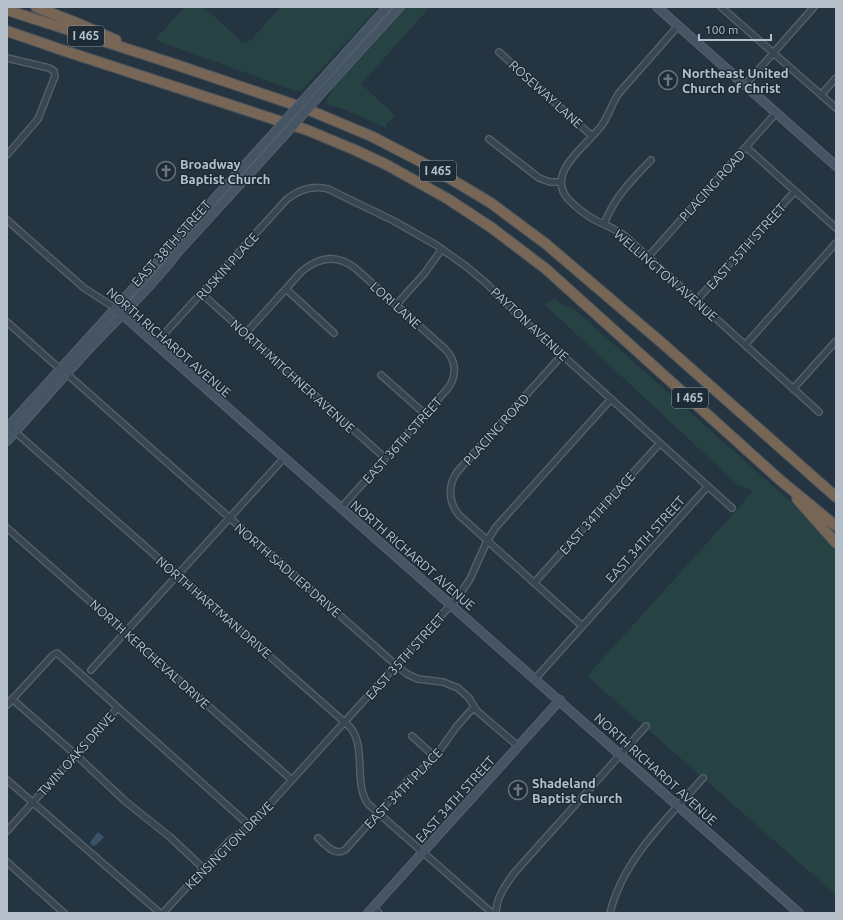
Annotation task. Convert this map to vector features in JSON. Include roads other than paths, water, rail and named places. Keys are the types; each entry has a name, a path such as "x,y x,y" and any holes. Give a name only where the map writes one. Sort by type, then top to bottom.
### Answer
{"highway":[{"path":"36,7 77,22 165,62"},
{"name":"I 465","path":"7,10 291,104 342,123 409,155 475,193 532,233 561,256 836,498"},
{"name":"I 465","path":"7,30 65,51 306,130 387,165 448,199 482,221 546,269 780,480 836,526"},
{"path":"7,36 65,51"},
{"path":"780,480 836,543"}],"main road":[{"name":"EAST 38TH STREET","path":"7,426 387,7"},
{"name":"EAST 38TH STREET","path":"7,441 112,325 123,315 178,252 400,7"},
{"path":"657,7 836,166"},
{"name":"NORTH RICHARDT AVENUE","path":"115,308 560,700 799,913"},
{"name":"EAST 34TH STREET","path":"374,911 423,853 560,700"}],"street":[{"path":"745,85 814,7"},
{"path":"725,8 773,53 836,108"},
{"path":"489,139 540,178 550,182 561,182 562,174 568,163 602,125 619,93 678,26"},
{"name":"ROSEWAY LANE","path":"499,52 592,136"},
{"path":"7,58 48,67 55,74 45,104 38,119 7,155"},
{"path":"821,95 836,78"},
{"name":"PLACING ROAD","path":"648,257 776,113"},
{"path":"746,147 836,228"},
{"path":"604,224 609,211 617,198 651,160"},
{"name":"WELLINGTON AVENUE","path":"561,182 563,191 568,200 586,214 621,233 819,412"},
{"name":"PAYTON AVENUE","path":"300,190 325,188 334,191 394,221 442,249 463,264 483,280 520,317 732,508"},
{"name":"RUSKIN PLACE","path":"156,344 287,199 300,190"},
{"name":"EAST 35TH STREET","path":"696,301 795,191"},
{"name":"NORTH RICHARDT AVENUE","path":"7,220 84,288 115,308"},
{"path":"745,345 836,243"},
{"path":"396,305 424,274 442,249"},
{"name":"LORI LANE","path":"286,289 309,265 317,261 325,259 340,260 351,265 446,350 452,359 454,368"},
{"path":"246,333 286,289 334,333"},
{"name":"NORTH MITCHNER AVENUE","path":"202,294 385,458"},
{"path":"7,322 60,369"},
{"path":"793,388 836,341"},
{"name":"PLACING ROAD","path":"487,541 456,511 451,501 450,488 453,479 562,355"},
{"name":"EAST 36TH STREET","path":"341,508 449,387 453,379 454,368"},
{"name":"NORTH SADLIER DRIVE","path":"67,374 396,665 409,675 418,679 443,682 456,687 466,694 474,707 518,746"},
{"path":"381,375 425,414"},
{"name":"EAST 35TH STREET","path":"279,795 451,604 470,579 487,541 502,520 611,399"},
{"name":"NORTH HARTMAN DRIVE","path":"7,426 178,575 352,730 356,739 363,795 368,804 492,913"},
{"name":"EAST 34TH PLACE","path":"534,582 660,443"},
{"path":"91,670 284,458"},
{"name":"EAST 34TH STREET","path":"535,679 708,486"},
{"name":"NORTH KERCHEVAL DRIVE","path":"7,528 292,780"},
{"path":"487,541 582,626"},
{"name":"TWIN OAKS DRIVE","path":"7,831 115,711 116,706 57,653 53,655 12,699"},
{"path":"7,705 12,699 126,801 160,828 203,868"},
{"path":"116,706 250,826"},
{"name":"EAST 34TH PLACE","path":"318,838 335,852 342,852 346,849 407,781 435,757 456,726 474,707"},
{"path":"496,913 499,897 512,876 646,726"},
{"path":"412,736 435,757"},
{"path":"610,913 616,892 631,865 649,840 703,778"},
{"path":"7,780 161,913"},
{"name":"KENSINGTON DRIVE","path":"161,913 230,840 250,826 279,795"},
{"path":"7,862 64,913"}],"water":[{"path":"98,832 104,837 95,846 92,846 90,842"}],"place":[{"name":"Northeast United Church of Christ","path":"668,80"},
{"name":"Broadway Baptist Church","path":"166,171"},
{"name":"Shadeland Baptist Church","path":"518,790"}]}
